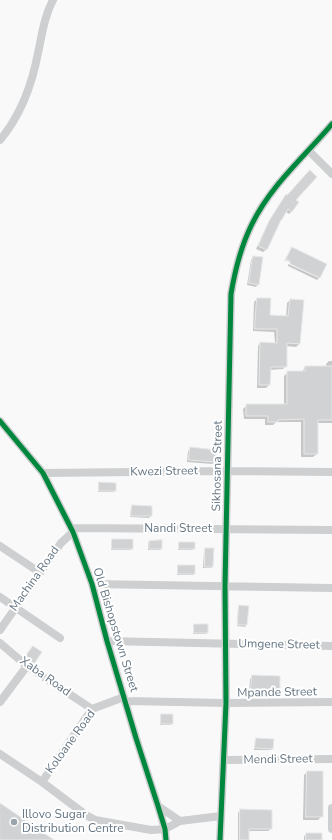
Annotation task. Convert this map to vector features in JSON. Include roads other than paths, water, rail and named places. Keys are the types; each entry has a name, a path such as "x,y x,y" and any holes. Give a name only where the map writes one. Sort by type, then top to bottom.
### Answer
{"street":[{"path":"0,140 15,119 27,95 44,24 53,0"},
{"name":"Sikhosana Street","path":"220,840 226,703 225,644 231,294 240,251 252,224 280,182 332,124"},
{"path":"309,151 332,174"},
{"name":"Old Bishopstown Street","path":"0,421 43,473 73,530 92,584 107,641 165,829 166,840"},
{"name":"Kwezi Street","path":"43,473 228,471 332,472"},
{"name":"Nandi Street","path":"73,530 332,530"},
{"name":"Machina Road","path":"0,630 60,543 73,530"},
{"path":"0,546 39,572"},
{"path":"92,584 332,588"},
{"path":"0,597 60,638"},
{"name":"Umgene Street","path":"107,641 332,646"},
{"name":"Xaba Road","path":"0,643 27,666 92,709"},
{"path":"0,700 27,666"},
{"name":"Mpande Street","path":"125,700 226,703 332,702"},
{"name":"Koloane Road","path":"42,782 92,709 125,700"},
{"path":"0,754 42,782 86,815 96,820 145,830 165,829 180,821 221,816"},
{"name":"Mendi Street","path":"224,760 332,759"},
{"path":"158,806 180,821"},
{"path":"332,808 332,829"}],"place":[{"name":"Illovo Sugar Distribution Centre","path":"14,822"}]}
